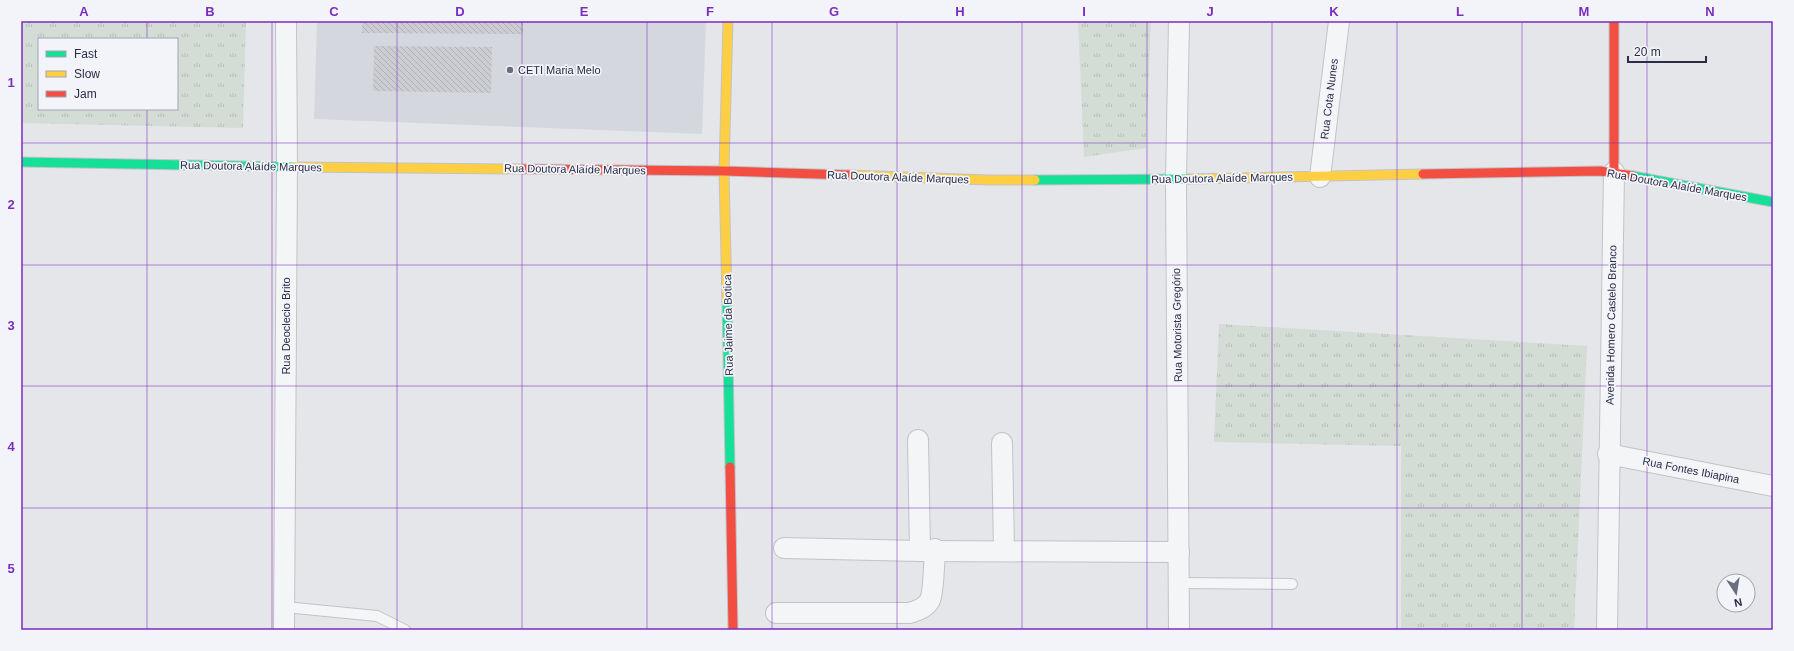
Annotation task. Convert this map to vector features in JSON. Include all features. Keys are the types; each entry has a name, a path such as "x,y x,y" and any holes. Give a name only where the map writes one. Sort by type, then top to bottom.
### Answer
{"street":[{"name":"Rua Deoclecio Brito","path":"284,630 287,167 286,21"},
{"name":"Rua Jaime da Botica","path":"728,21 724,171 733,630"},
{"name":"Rua Motorista Gregório","path":"1179,21 1176,179 1179,630"},
{"name":"Rua Cota Nunes","path":"1320,177 1339,21"},
{"name":"Avenida Homero Castelo Branco","path":"1607,630 1608,454 1614,172 1614,21"},
{"name":"Rua Doutora Alaíde Marques","path":"21,162 287,167 724,171 988,180 1320,177 1577,171 1614,172 1773,202"},
{"path":"776,613 909,613 923,608 930,599 928,550 918,440"},
{"path":"1002,443 1004,551"},
{"name":"Rua Fontes Ibiapina","path":"1608,454 1772,484"},
{"path":"784,548 1179,552"}],"lane":[{"path":"1179,584 1292,584"},
{"path":"285,607 377,616 406,630"}],"shaded area":[{"name":"CETI Maria Melo","path":"317,21 706,21 702,134 314,119"}],"green space":[{"path":"21,21 246,21 243,128 21,123"},
{"path":"1078,21 1151,21 1146,148 1084,157"},
{"path":"1219,324 1587,346 1574,630 1401,630 1401,446 1214,442"}],"building":[{"path":"362,21 523,21 523,34 362,33"},
{"path":"374,46 492,47 491,93 373,91"}],"traffic: fast":[{"path":"21,162 294,167"},
{"path":"1633,176 1773,202"},
{"path":"1035,180 1189,179"},
{"path":"727,301 730,467"}],"traffic: slow":[{"path":"727,301 724,171 728,21"},
{"path":"294,167 524,169"},
{"path":"1189,179 1423,174"},
{"path":"849,175 989,180 1035,180"}],"traffic: jam":[{"path":"1614,21 1614,172"},
{"path":"524,169 724,171 849,175"},
{"path":"1423,174 1600,171 1633,176"},
{"path":"730,467 733,630"}],"place":[{"name":"CETI Maria Melo","path":"510,70"}]}
